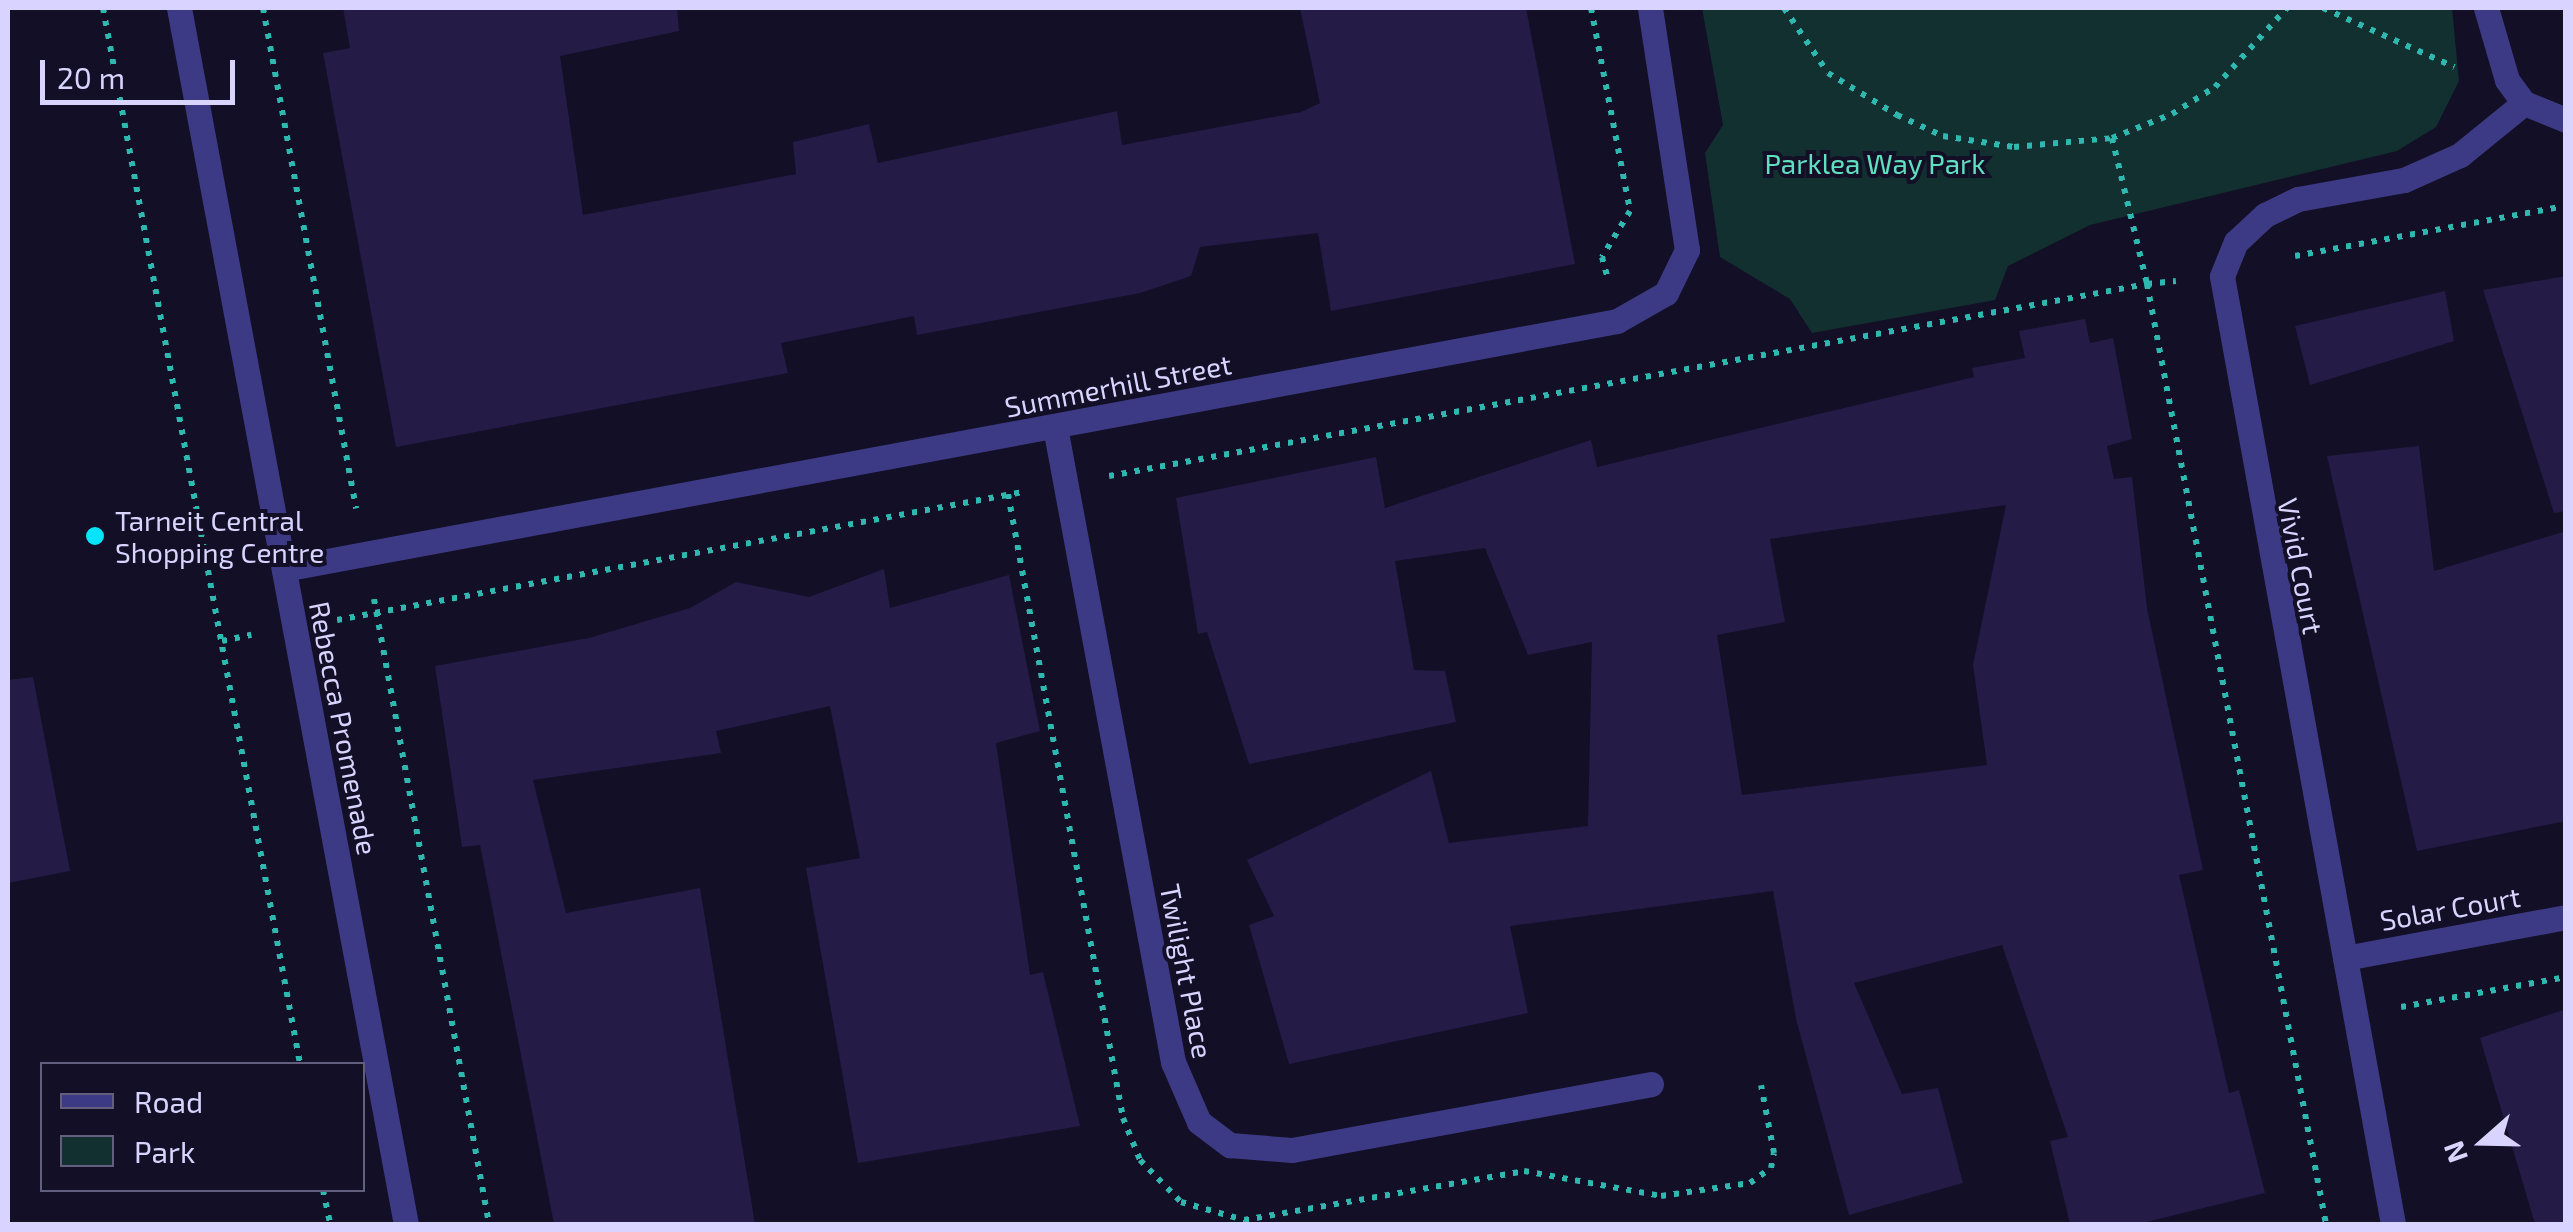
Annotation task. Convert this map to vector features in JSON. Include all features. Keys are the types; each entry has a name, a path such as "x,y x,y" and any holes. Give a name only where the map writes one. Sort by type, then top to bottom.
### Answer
{"street":[{"name":"Rebecca Promenade","path":"179,8 406,1224"},
{"name":"Summerhill Street","path":"284,569 1617,321 1666,293 1688,250 1687,202 1650,8"},
{"path":"2486,8 2507,80 2524,103 2566,120"},
{"path":"2222,276 2236,242 2266,216 2298,199 2404,180 2460,156 2524,103"},
{"name":"Vivid Court","path":"2222,276 2393,1224"},
{"name":"Twilight Place","path":"1055,427 1173,1062 1200,1122 1230,1145 1292,1150 1651,1084"},
{"name":"Solar Court","path":"2344,958 2566,917"}],"path":[{"path":"103,8 300,1062"},
{"path":"264,8 489,1224"},
{"path":"1591,8 1630,211 1602,257 1630,380"},
{"path":"1784,8 1828,73 1944,136 2014,147 2112,138 2216,88 2287,8"},
{"path":"2324,8 2524,103"},
{"path":"2112,138 2147,284 2326,1224"},
{"path":"222,640 2147,284 2222,276 2566,206"},
{"path":"1008,494 1123,1118 1140,1160 1182,1202 1266,1219 1524,1170 1661,1196 1733,1186 1771,1168 1762,1085"},
{"path":"2355,1016 2566,977"},
{"path":"323,1192 330,1224"}],"green space":[{"name":"Parklea Way Park","path":"1702,8 2452,8 2459,81 2436,127 2397,151 2090,225 2008,266 1995,300 1812,333 1790,299 1720,257 1705,153 1723,125"}],"building":[{"path":"343,8 677,8 679,31 560,56 583,215 796,174 793,142 869,124 878,163 1117,111 1122,145 1301,112 1320,103 1300,8 1526,8 1575,264 1331,311 1318,233 1200,247 1191,276 1140,293 917,335 914,316 781,343 788,373 396,447 323,53 350,48"},
{"path":"2566,276 2566,511 2554,513 2483,290"},
{"path":"2445,291 2454,341 2310,385 2295,326"},
{"path":"2085,319 2090,343 2113,338 2132,439 2107,446 2114,479 2132,477 2147,608 2203,870 2179,875 2229,1093 2239,1090 2265,1193 2138,1224 2070,1224 2050,1141 2068,1137 2002,945 1854,983 1902,1094 1938,1088 1963,1183 1849,1215 1796,1019 1773,891 1510,926 1528,1013 1289,1064 1249,925 1274,916 1247,860 1431,771 1449,843 1588,826 1592,642 1528,655 1485,548 1395,561 1414,670 1445,671 1456,722 1249,764 1207,632 1198,634 1176,498 1376,457 1385,508 1591,440 1597,467 1974,377 1972,368 2025,358 2019,331","holes":["2006,505 1973,665 1987,765 1742,795 1717,635 1785,622 1770,539"]},
{"path":"2419,446 2434,571 2566,531 2566,821 2417,851 2327,456"},
{"path":"884,569 890,608 1009,575 1040,731 996,743 1030,975 1043,972 1080,1126 858,1163 806,868 860,858 830,706 716,731 721,753 533,780 566,913 700,888 755,1224 554,1224 480,845 462,847 435,666 589,638 690,608 736,582 809,597"},
{"path":"33,677 70,871 8,883 8,680"},
{"path":"2566,1009 2566,1224 2535,1224 2480,1038"}],"place":[{"name":"Tarneit Central Shopping Centre","path":"95,536"}]}
